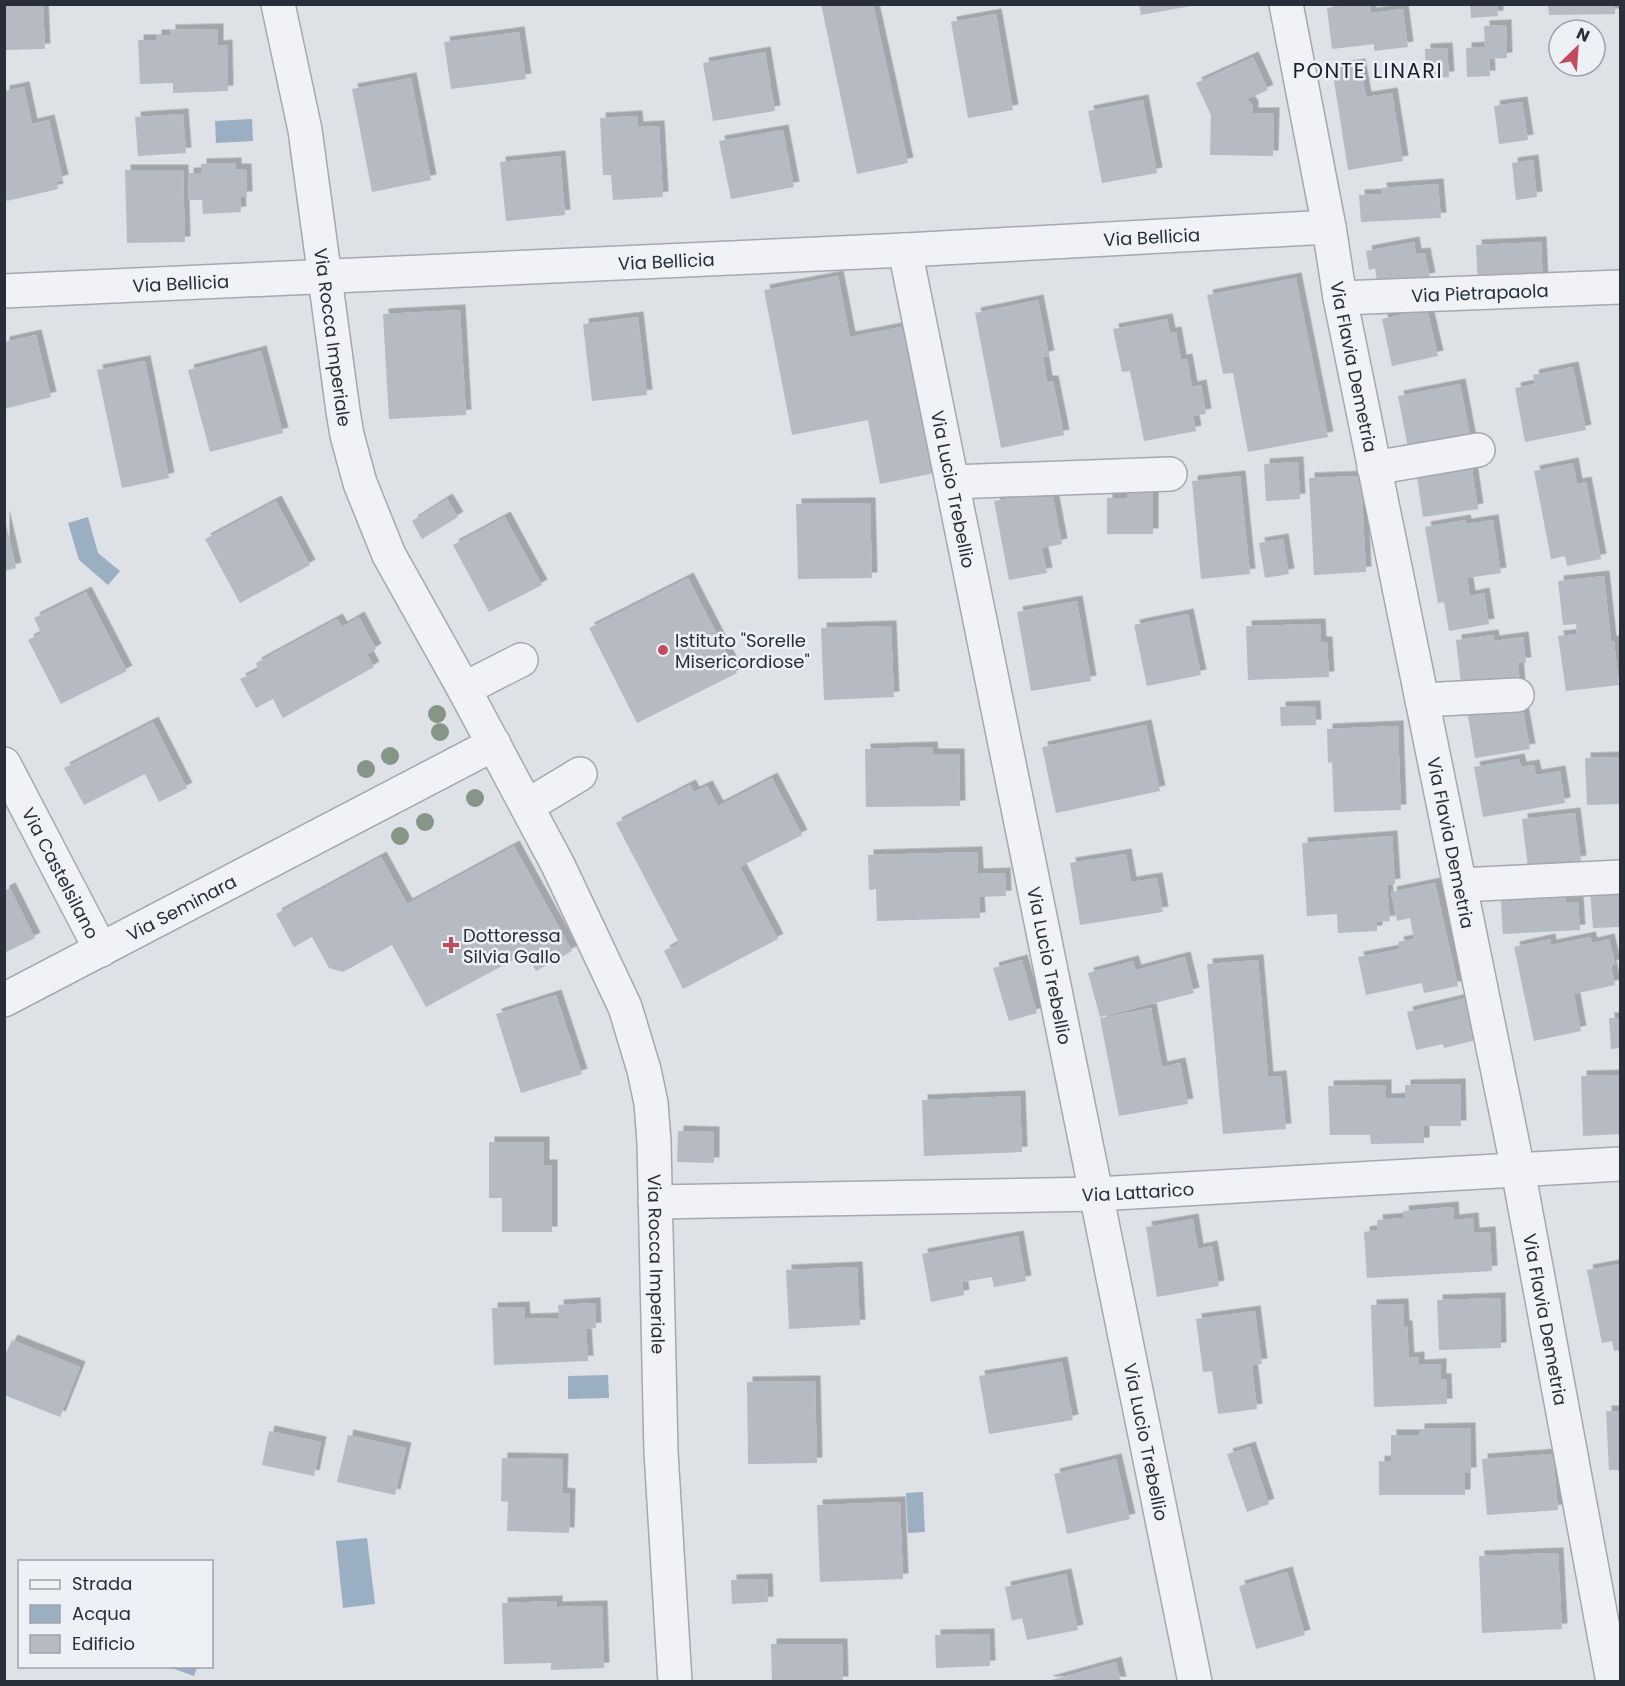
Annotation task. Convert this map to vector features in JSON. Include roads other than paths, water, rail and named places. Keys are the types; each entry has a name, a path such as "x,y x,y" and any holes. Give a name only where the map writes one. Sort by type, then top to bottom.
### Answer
{"street":[{"name":"Via Rocca Imperiale","path":"278,4 305,130 323,275 347,435 360,483 389,555 444,651 558,865 625,1007 641,1057 653,1124 661,1452 675,1682"},
{"name":"Via Flavia Demetria","path":"1286,4 1329,227 1340,298 1518,1170 1613,1682"},
{"name":"Via Bellicia","path":"4,291 905,250 1329,227"},
{"name":"Via Lucio Trebellio","path":"905,250 1195,1682"},
{"name":"Via Pietrapaola","path":"1340,298 1620,287"},
{"path":"1374,468 1478,450"},
{"path":"952,482 1170,474"},
{"path":"464,689 522,660"},
{"path":"1422,700 1517,694"},
{"name":"Via Seminara","path":"4,1000 494,744"},
{"name":"Via Castelsilano","path":"4,764 101,950"},
{"path":"527,806 580,774"},
{"path":"1460,885 1620,877"},
{"name":"Via Lattarico","path":"655,1202 1097,1194 1620,1164"}],"water":[{"path":"252,119 253,141 216,143 215,121"},
{"path":"88,517 98,553 120,571 108,585 79,560 68,523"},
{"path":"608,1375 609,1398 568,1399 568,1376"},
{"path":"923,1492 925,1532 908,1533 906,1493"},
{"path":"367,1538 375,1604 343,1608 336,1541"},
{"path":"172,1668 197,1668 194,1676"}],"place":[{"name":"Istituto \"Sorelle Misericordiose\"","path":"663,650"},
{"name":"Dottoressa Silvia Gallo","path":"451,945"}],"district":[{"name":"PONTE LINARI","path":"1368,70"}]}
